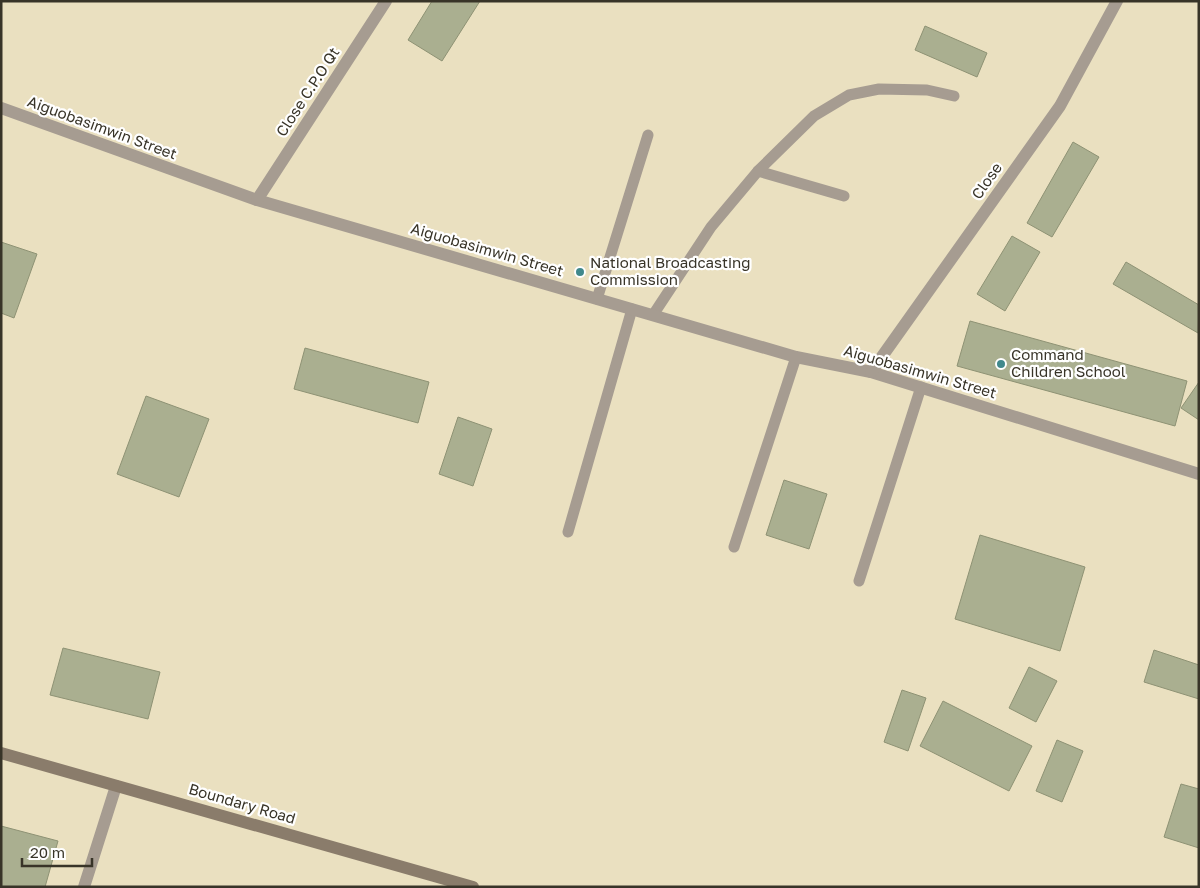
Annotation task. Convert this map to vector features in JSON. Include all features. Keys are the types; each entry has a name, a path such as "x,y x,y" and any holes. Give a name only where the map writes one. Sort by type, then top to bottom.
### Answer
{"street":[{"name":"Close C.P.O Qt","path":"257,200 386,1"},
{"name":"Close","path":"871,372 1060,106 1117,1"},
{"name":"Aiguobasimwin Street","path":"1,108 257,200 796,357 871,372 1199,474"},
{"name":"Boundary Road","path":"1,753 473,887"},
{"path":"84,887 116,786"}],"lane":[{"path":"654,315 712,226 758,170 814,116 849,95 879,89 927,90 954,96"},
{"path":"597,299 648,135"},
{"path":"758,170 844,196"},
{"path":"568,532 632,309"},
{"path":"734,546 796,357"},
{"path":"859,581 921,387"}],"building":[{"path":"432,1 480,1 442,61 408,40"},
{"path":"925,26 987,53 977,77 915,50"},
{"path":"1073,142 1099,157 1052,237 1027,223"},
{"path":"1012,236 1040,252 1005,311 977,294"},
{"path":"1,242 37,254 14,318 1,313"},
{"path":"1126,262 1199,305 1198,333 1113,284"},
{"path":"970,321 1187,381 1175,426 957,366"},
{"path":"305,348 429,382 418,423 294,389"},
{"path":"1199,382 1199,420 1181,408"},
{"path":"146,396 209,419 179,497 117,474"},
{"path":"458,417 492,429 473,486 439,474"},
{"path":"784,480 827,494 809,549 766,535"},
{"path":"980,535 1085,567 1060,651 955,619"},
{"path":"63,648 160,672 148,719 50,695"},
{"path":"1154,650 1199,665 1199,699 1144,682"},
{"path":"1029,667 1057,681 1036,722 1009,708"},
{"path":"902,690 926,698 908,751 884,742"},
{"path":"943,701 1032,746 1009,791 920,746"},
{"path":"1057,740 1083,751 1062,802 1036,791"},
{"path":"1181,784 1199,789 1199,848 1164,837"},
{"path":"1,826 58,841 45,887 1,887"}],"place":[{"name":"National Broadcasting Commission","path":"580,272"},
{"name":"Command Children School","path":"1001,364"}]}
